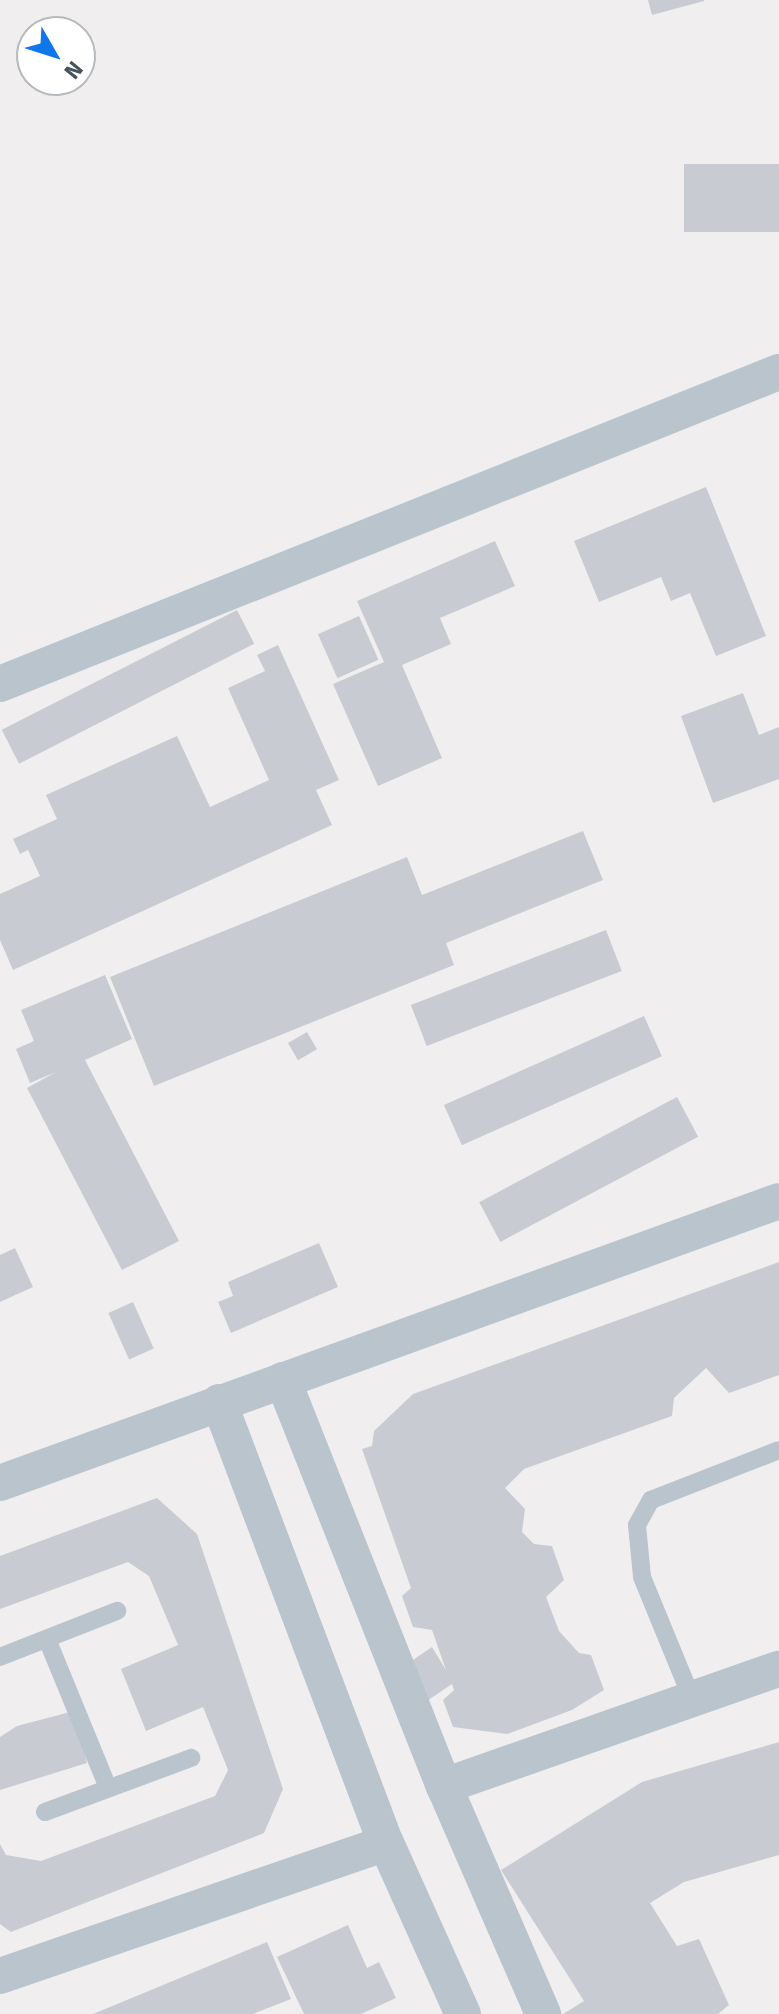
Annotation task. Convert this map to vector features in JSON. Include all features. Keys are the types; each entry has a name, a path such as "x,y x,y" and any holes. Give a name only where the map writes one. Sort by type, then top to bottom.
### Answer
{"street":[{"path":"0,684 779,372"},
{"path":"0,1483 779,1201"},
{"path":"283,1380 444,1786 543,2014"},
{"path":"219,1402 386,1843 463,2014"},
{"path":"444,1786 779,1669"},
{"path":"0,1976 386,1843"}],"lane":[{"path":"692,1699 642,1577 637,1525 651,1500 779,1450"},
{"path":"0,1657 117,1611"},
{"path":"47,1639 108,1788"},
{"path":"45,1812 191,1758"}],"building":[{"path":"648,0 704,0 704,1 652,15"},
{"path":"684,164 779,164 779,232 684,232"},
{"path":"706,487 766,636 716,656 690,593 671,601 661,577 599,602 574,541"},
{"path":"495,541 515,586 440,618 451,644 402,665 442,758 378,786 333,684 384,662 357,601"},
{"path":"237,610 254,644 19,764 2,730"},
{"path":"359,616 379,660 337,678 318,634"},
{"path":"278,645 339,780 316,790 332,825 13,970 0,940 0,894 40,876 28,850 20,854 13,839 57,819 46,795 177,736 210,807 269,780 228,688 265,671 257,655"},
{"path":"743,693 759,735 779,727 779,779 713,803 681,716"},
{"path":"583,831 603,880 446,943 454,965 154,1086 110,977 407,857 422,895"},
{"path":"606,930 622,971 427,1046 411,1005"},
{"path":"105,975 132,1039 85,1060 179,1241 122,1270 27,1088 56,1072 30,1083 16,1049 34,1041 21,1010"},
{"path":"644,1016 662,1056 462,1145 444,1105"},
{"path":"307,1032 317,1049 298,1060 288,1043"},
{"path":"677,1097 698,1137 500,1242 479,1202"},
{"path":"319,1243 338,1287 231,1333 218,1302 233,1296 228,1282"},
{"path":"15,1248 33,1287 0,1302 0,1255"},
{"path":"779,1262 779,1375 729,1393 706,1368 674,1398 672,1416 524,1469 505,1488 525,1509 522,1532 534,1544 552,1546 564,1580 546,1597 559,1631 579,1653 591,1655 604,1690 572,1710 507,1734 453,1727 443,1700 454,1690 452,1684 427,1701 404,1666 432,1647 446,1670 432,1630 413,1627 402,1596 411,1588 362,1449 372,1446 374,1431 413,1394"},
{"path":"133,1302 154,1349 129,1360 108,1313"},
{"path":"157,1498 197,1534 283,1789 264,1833 11,1932 0,1924 0,1844 6,1855 41,1861 215,1796 228,1770 203,1707 146,1731 121,1669 178,1645 149,1576 128,1562 0,1609 0,1556"},
{"path":"74,1711 87,1763 0,1790 0,1737 17,1726"},
{"path":"779,1742 779,1855 684,1882 650,1903 677,1946 699,1939 729,2005 718,2014 563,2014 584,2001 501,1870 642,1782"},
{"path":"348,1925 367,1968 379,1962 396,1998 361,2014 304,2014 277,1957"},
{"path":"267,1942 291,1999 253,2014 93,2014"}]}
